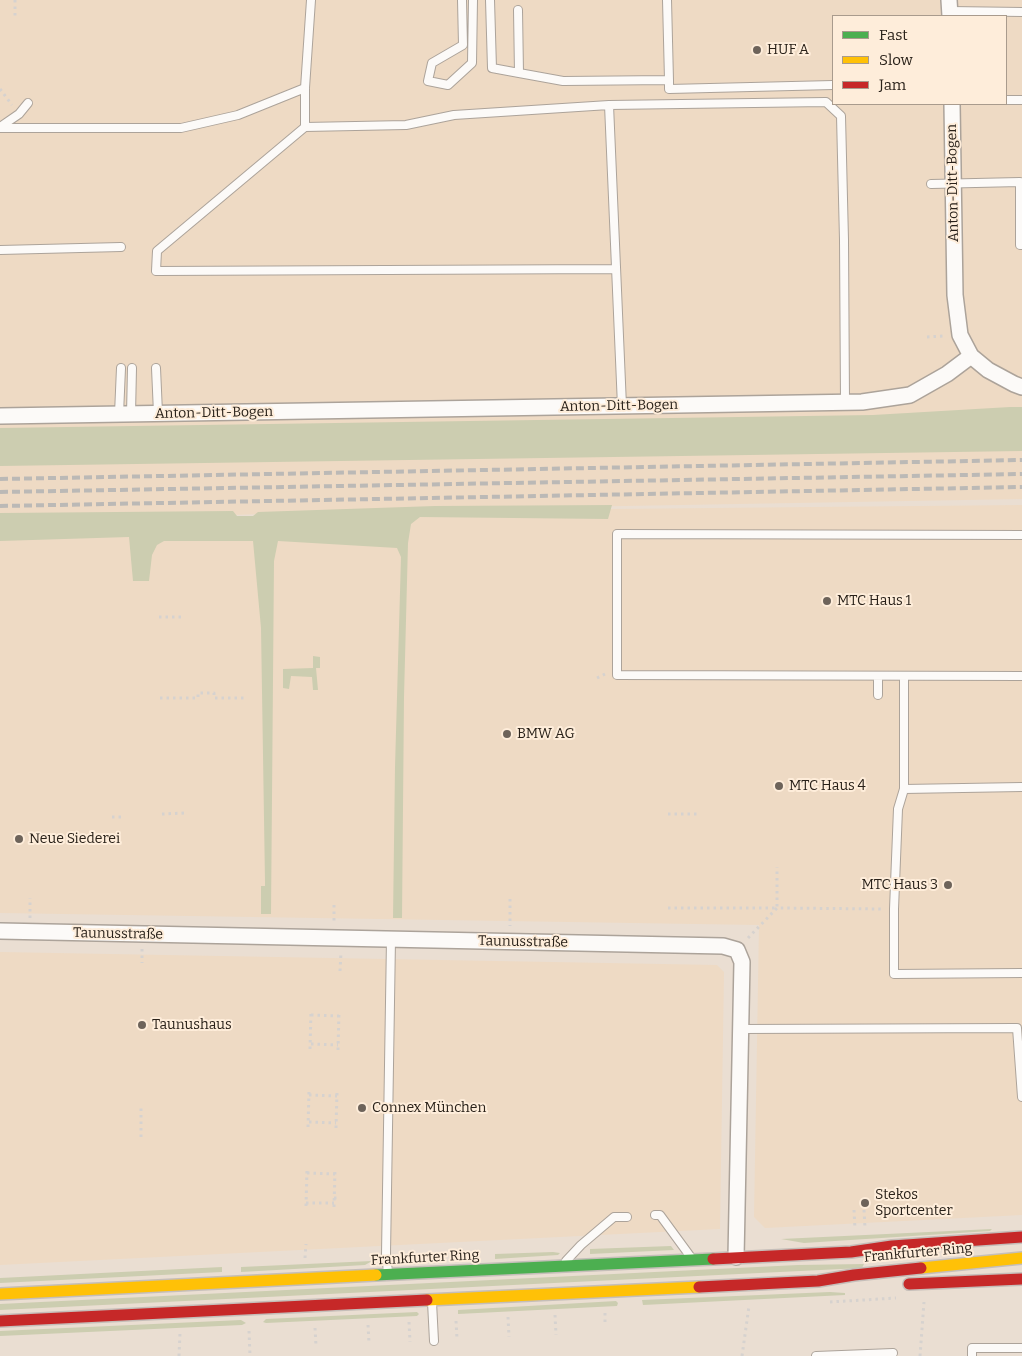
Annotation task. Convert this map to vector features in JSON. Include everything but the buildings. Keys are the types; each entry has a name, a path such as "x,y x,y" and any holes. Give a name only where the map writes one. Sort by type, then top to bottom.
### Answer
{"main road":[{"name":"Frankfurter Ring","path":"0,1294 851,1252 892,1246 1022,1237"},
{"name":"Frankfurter Ring","path":"851,1252 887,1257 1022,1253"},
{"name":"Frankfurter Ring","path":"0,1321 818,1281 854,1275 1022,1258"},
{"path":"899,1284 1022,1279"},
{"name":"Frankfurter Ring","path":"818,1281 852,1286 871,1285"}],"street":[{"name":"Anton-Ditt-Bogen","path":"0,416 862,402 910,395 947,374 971,356 960,335 954,295 952,105"},
{"path":"971,356 988,370 1022,387"},
{"name":"Taunusstraße","path":"0,932 723,946 737,950"},
{"path":"736,1257 742,962 737,950"}],"lane":[{"path":"305,126 305,88 311,0"},
{"path":"462,0 463,45 432,63 428,81 448,85 472,62 473,0"},
{"path":"490,0 492,68 564,81 669,80"},
{"path":"667,0 669,89 832,85"},
{"path":"950,9 1022,12"},
{"path":"518,10 519,74"},
{"path":"0,128 180,128 238,115 305,88"},
{"path":"1007,100 1022,100"},
{"path":"616,269 156,271 156,252 305,126 406,125 454,115 609,105 826,102 841,116 845,402"},
{"path":"0,128 18,114 28,103"},
{"path":"609,105 622,406"},
{"path":"931,184 1020,182 1020,245 1022,245"},
{"path":"0,250 120,247"},
{"path":"120,368 125,414"},
{"path":"125,414 132,368"},
{"path":"156,368 158,414"},
{"path":"1022,535 617,534 617,675 1022,676"},
{"path":"878,676 878,695"},
{"path":"904,676 904,789 898,809 894,910 894,974 1022,973"},
{"path":"904,789 1022,787"},
{"path":"388,1275 386,1248 391,939"},
{"path":"740,1028 1017,1028 1022,1097"},
{"path":"655,1215 660,1215 693,1260"},
{"path":"560,1267 581,1245 614,1218 627,1217"},
{"path":"432,1300 434,1341"},
{"path":"972,1356 972,1348 1022,1348"},
{"path":"816,1356 893,1353"}],"path":[{"path":"15,0 15,16"},
{"path":"0,89 18,114"},
{"path":"159,618 184,618"},
{"path":"160,698 198,698 198,693 214,693 214,698 247,698"},
{"path":"162,814 185,813"},
{"path":"668,814 698,814"},
{"path":"112,817 120,817"},
{"path":"737,950 776,908 777,866"},
{"path":"510,898 511,942"},
{"path":"668,908 894,910"},
{"path":"311,1010 310,1046 338,1047 341,1021 339,1014 311,1015"},
{"path":"306,1020 311,1020"},
{"path":"308,1127 309,1093 337,1094 336,1128"},
{"path":"141,1105 141,1138"},
{"path":"309,1122 336,1123"},
{"path":"307,1171 335,1172 334,1198 334,1205 306,1205 307,1171"},
{"path":"334,1198 340,1198"},
{"path":"854,1210 855,1229"},
{"path":"864,1210 865,1228"},
{"path":"305,1258 306,1244"},
{"path":"920,1356 925,1297"},
{"path":"742,1356 749,1306"},
{"path":"605,1313 606,1326"},
{"path":"555,1315 556,1335"},
{"path":"508,1317 509,1337"},
{"path":"456,1320 457,1340"},
{"path":"409,1322 410,1342"},
{"path":"368,1325 369,1343"},
{"path":"315,1328 316,1346"},
{"path":"249,1331 250,1356"},
{"path":"179,1356 180,1333"}],"shaded area":[{"path":"0,0 1022,0 1022,499 396,510 0,522"},
{"path":"1022,505 1022,1215 765,1228 754,1217 759,925 0,913 0,526 609,509"},
{"path":"0,952 717,965 724,972 720,1229 0,1265"}],"green space":[{"path":"1022,407 1022,451 0,466 0,428 873,415"},
{"path":"612,505 608,519 420,517 411,524 408,543 404,697 402,918 393,918 401,557 397,548 278,541 274,561 271,914 261,914 261,886 265,886 265,882 261,628 253,541 164,541 157,545 152,555 149,581 133,581 129,537 0,541 0,513 233,511 237,516 253,516 258,512 435,506"},
{"path":"313,656 320,657 320,668 316,668 318,690 313,690 312,677 291,676 289,689 283,688 283,669 313,668"},
{"path":"992,1229 990,1231 804,1243 781,1239"},
{"path":"671,1246 674,1250 590,1254 590,1249"},
{"path":"560,1253 558,1255 495,1259 495,1254"},
{"path":"372,1261 365,1265 241,1272 241,1267"},
{"path":"864,1264 862,1268 0,1310 0,1304 798,1265"},
{"path":"222,1267 222,1272 0,1283 0,1278"},
{"path":"830,1292 845,1293 845,1295 643,1305 642,1300"},
{"path":"616,1301 618,1303 617,1306 458,1314 458,1310"},
{"path":"417,1312 419,1314 417,1316 263,1322 266,1319"},
{"path":"241,1320 246,1323 242,1325 0,1336 0,1331"}],"railway":[{"path":"0,479 1022,460"},
{"path":"0,492 1022,474"},
{"path":"0,506 1022,487"}],"traffic: fast":[{"path":"376,1275 713,1259"}],"traffic: slow":[{"path":"921,1268 1022,1258"},
{"path":"0,1294 376,1275"},
{"path":"427,1300 699,1287"}],"traffic: jam":[{"path":"713,1259 851,1252 892,1246 1022,1237"},
{"path":"699,1287 818,1281 921,1268"},
{"path":"909,1284 1022,1279"},
{"path":"0,1321 427,1300"}],"place":[{"name":"HUF A","path":"757,50"},
{"name":"MTC Haus 1","path":"827,601"},
{"name":"BMW AG","path":"507,734"},
{"name":"MTC Haus 4","path":"779,786"},
{"name":"Neue Siederei","path":"19,839"},
{"name":"MTC Haus 3","path":"948,885"},
{"name":"Taunushaus","path":"142,1025"},
{"name":"Connex München","path":"362,1108"},
{"name":"Stekos Sportcenter","path":"865,1203"}]}
